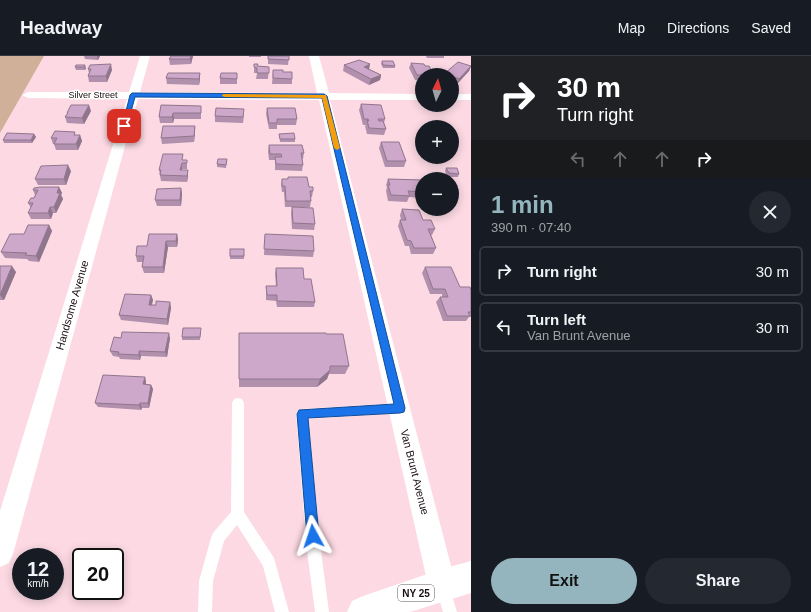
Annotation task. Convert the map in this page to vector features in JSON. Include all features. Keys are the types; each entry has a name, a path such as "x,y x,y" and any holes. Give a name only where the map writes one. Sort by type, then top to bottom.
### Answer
{"main road":[{"name":"NY 25","path":"363,612 454,591"}],"street":[{"name":"Handsome Avenue","path":"0,554 132,95 145,56"},
{"name":"Van Brunt Avenue","path":"314,56 400,408 454,591"},
{"name":"Silver Street","path":"28,95 415,96"},
{"path":"459,97 471,97"}],"lane":[{"path":"238,403 237,514 269,564 282,612"},
{"path":"322,612 314,551 302,414 400,408"},
{"path":"205,612 206,581 218,538 237,514"}],"shaded area":[{"path":"0,56 44,56 0,133"}],"building":[{"path":"171,56 191,56 190,59 169,59"},
{"path":"268,56 289,56 289,60 268,59"},
{"path":"359,60 370,64 364,67 381,75 371,79 344,65"},
{"path":"382,61 393,61 395,66 383,65"},
{"path":"458,62 471,66 459,79 459,68 451,68"},
{"path":"411,63 424,64 430,68 415,68 415,71"},
{"path":"111,64 106,76 88,76 91,69 88,69 90,65"},
{"path":"254,64 258,64 257,66 269,67 269,73 257,73 257,68 254,67"},
{"path":"76,65 85,65 84,67 75,67"},
{"path":"273,70 292,72 292,79 273,78"},
{"path":"168,73 200,73 199,79 166,78"},
{"path":"221,73 237,73 237,79 220,78"},
{"path":"361,104 381,105 385,119 378,119 379,121 383,121 386,129 369,128 367,120 369,121 368,119 364,119"},
{"path":"71,105 89,105 82,118 65,117"},
{"path":"161,105 201,106 201,113 173,113 172,117 159,117"},
{"path":"216,108 244,109 243,117 215,116"},
{"path":"267,108 295,108 297,119 277,119 277,123 269,123"},
{"path":"163,126 195,126 194,136 161,138"},
{"path":"55,131 75,132 74,135 80,135 76,144 54,144 57,138 51,138"},
{"path":"7,133 34,134 31,140 3,140"},
{"path":"294,133 295,139 280,139 279,134"},
{"path":"381,142 399,142 406,161 387,161"},
{"path":"269,145 302,145 304,153 301,153 303,165 276,164 275,157 282,157 281,154 270,154"},
{"path":"163,154 183,154 182,160 187,160 187,163 182,163 180,170 188,170 187,176 160,175 161,170 159,170"},
{"path":"218,159 227,159 226,165 217,164"},
{"path":"68,165 64,179 35,179 41,166"},
{"path":"446,168 457,168 458,172 448,172"},
{"path":"288,177 307,177 309,187 313,187 313,191 310,191 311,201 286,201 285,186 282,186 282,179 288,179"},
{"path":"388,179 415,180 415,192 408,191 410,196 391,195 388,185 390,185"},
{"path":"59,187 57,193 60,193 54,207 50,207 48,213 28,213 33,203 28,203 31,198 34,198 38,190 33,190 34,188"},
{"path":"181,188 180,200 155,200 157,189"},
{"path":"292,207 313,208 315,224 293,223"},
{"path":"402,209 415,210 415,216 421,216 423,220 431,220 435,229 428,229 436,248 414,248 411,241 407,240 400,220 406,220"},
{"path":"28,225 49,225 36,256 25,255 27,253 1,252 10,234 24,234"},
{"path":"149,234 177,234 176,241 166,241 163,267 142,267 144,256 136,256 137,246 147,246"},
{"path":"265,234 313,236 314,251 264,249"},
{"path":"230,249 244,249 244,256 230,256"},
{"path":"0,266 12,266 0,295"},
{"path":"425,267 451,267 460,287 470,287 471,312 468,312 470,316 447,316 440,297 448,297 445,289 433,289"},
{"path":"276,268 303,268 304,279 311,279 315,302 277,301 277,295 267,295 266,286 277,286"},
{"path":"125,294 151,295 149,305 156,305 156,301 170,302 167,319 119,315"},
{"path":"183,328 201,328 200,337 182,337"},
{"path":"122,332 169,333 165,352 139,351 139,355 118,354 119,352 110,351 114,337 121,338"},
{"path":"239,333 343,334 349,366 330,366 330,370 320,379 239,379"},
{"path":"103,375 145,377 143,384 151,385 148,403 140,403 139,405 95,403"}],"slow traffic":[{"path":"225,96 324,96 337,148"}],"route":[{"path":"124,126 132,95 324,96 400,408 302,414 313,536"}]}
